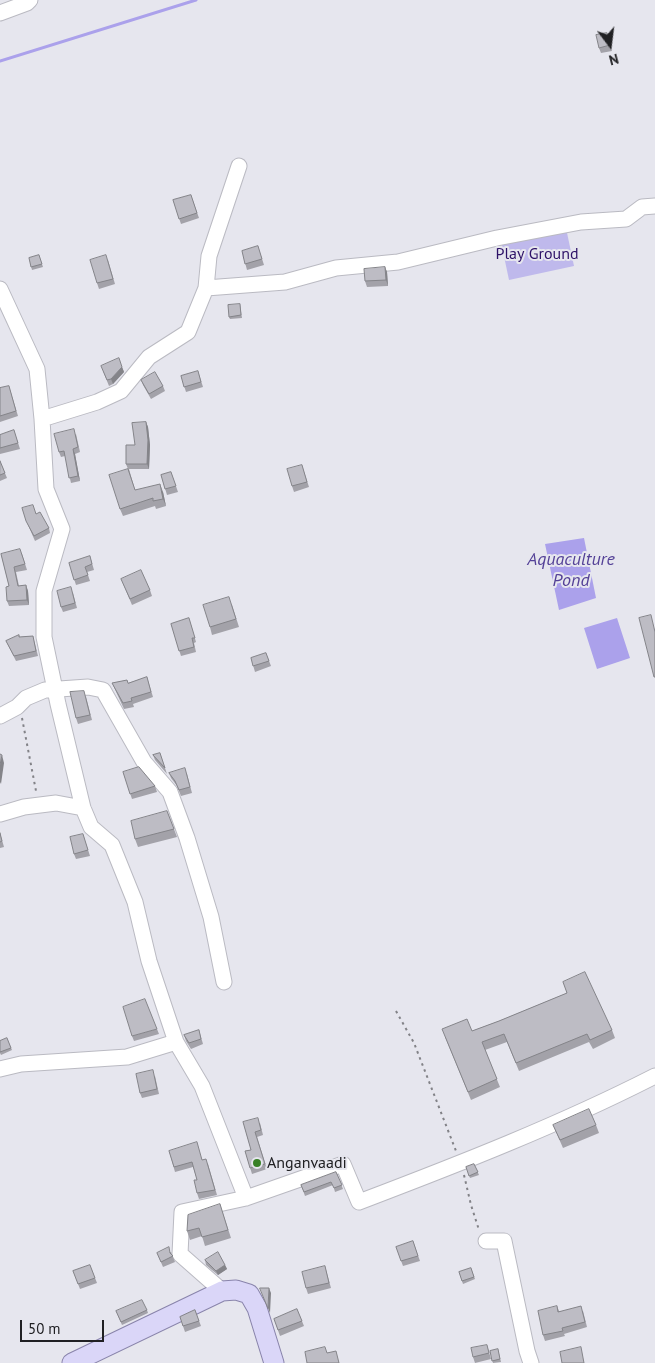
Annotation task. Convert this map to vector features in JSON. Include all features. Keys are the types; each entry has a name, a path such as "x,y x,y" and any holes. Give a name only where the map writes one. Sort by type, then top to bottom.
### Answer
{"main road":[{"path":"72,1363 222,1291 236,1290 249,1294 257,1308 274,1363"}],"street":[{"path":"0,13 27,3 30,0"},
{"path":"42,419 97,402 121,391 149,357 188,332 206,288 209,256 239,166"},
{"path":"206,288 285,282 336,268 398,262 516,234 581,222 626,218 642,207 655,206"},
{"path":"0,289 37,369 46,489 62,530 44,591 44,636 83,808 91,827 112,845 135,902 149,961 176,1042 202,1086 246,1198"},
{"path":"0,716 18,707 26,698 45,690 88,687 103,690 144,762 170,792 187,838 211,918 224,982"},
{"path":"0,814 24,807 56,802 83,808"},
{"path":"0,1069 21,1064 126,1057 176,1042"},
{"path":"222,1291 180,1254 182,1212 246,1198 343,1164 359,1202 461,1164 602,1103 655,1076"},
{"path":"486,1241 504,1241 531,1363"}],"path":[{"path":"18,707 23,719 39,806"},
{"path":"396,1012 414,1043 461,1164 480,1233 486,1241"}],"green space":[{"name":"Play Ground","path":"566,228 574,266 509,280 501,242"}],"water":[{"name":"Aquaculture Pond","path":"584,538 596,598 559,610 545,544"},
{"path":"617,618 630,658 597,669 584,628"}],"building":[{"path":"607,33 610,45 599,48 596,35"},
{"path":"191,195 197,213 179,219 173,200"},
{"path":"258,246 262,259 245,264 242,251"},
{"path":"39,255 42,264 31,267 29,258"},
{"path":"106,255 113,279 97,283 90,260"},
{"path":"385,267 386,280 365,281 364,269"},
{"path":"240,304 241,315 229,317 228,305"},
{"path":"119,358 122,367 111,379 107,380 101,366"},
{"path":"198,371 201,382 184,387 181,376"},
{"path":"155,372 163,386 149,394 141,380"},
{"path":"9,386 16,411 0,416 0,388"},
{"path":"146,422 148,440 147,464 126,464 126,445 135,445 132,423"},
{"path":"74,429 78,447 73,449 78,476 69,478 64,451 59,452 54,434"},
{"path":"14,430 18,443 0,448 0,435"},
{"path":"0,461 5,473 0,475"},
{"path":"302,465 307,482 292,486 287,469"},
{"path":"128,469 135,490 160,484 163,499 153,501 153,498 120,509 109,475"},
{"path":"171,472 176,486 165,489 161,475"},
{"path":"33,505 36,514 40,512 49,528 34,536 22,508"},
{"path":"20,549 25,564 14,567 18,586 26,585 27,600 7,601 6,587 9,586 1,554"},
{"path":"90,556 92,564 85,567 88,575 74,580 69,563"},
{"path":"141,570 150,590 130,599 121,579"},
{"path":"71,587 75,603 61,607 57,591"},
{"path":"229,597 236,619 210,627 203,605"},
{"path":"651,615 655,632 655,677 639,618"},
{"path":"189,618 195,638 192,638 194,647 179,651 171,624"},
{"path":"19,635 19,637 33,636 36,651 14,656 6,641"},
{"path":"266,653 269,661 253,666 251,658"},
{"path":"147,677 151,692 131,698 132,701 123,703 112,683 127,680 128,683"},
{"path":"84,691 90,715 76,718 70,692"},
{"path":"160,753 165,768 153,755"},
{"path":"139,767 155,786 130,794 123,772"},
{"path":"185,768 190,787 179,790 169,773"},
{"path":"167,811 174,829 135,839 131,821"},
{"path":"83,834 88,850 74,854 70,837"},
{"path":"585,972 612,1030 590,1040 587,1034 516,1063 504,1034 482,1042 497,1079 468,1092 442,1029 467,1019 472,1031 499,1021 567,993 563,982"},
{"path":"145,999 157,1029 132,1036 123,1007"},
{"path":"199,1030 201,1039 189,1043 184,1035"},
{"path":"7,1038 11,1048 0,1052 0,1041"},
{"path":"153,1070 157,1089 140,1093 136,1074"},
{"path":"589,1109 596,1125 560,1140 553,1125"},
{"path":"258,1118 261,1130 255,1132 265,1164 250,1168 245,1151 251,1150 243,1122"},
{"path":"197,1142 202,1160 206,1159 215,1190 197,1193 194,1180 197,1180 192,1162 174,1167 169,1151"},
{"path":"474,1164 478,1172 469,1176 466,1167"},
{"path":"336,1172 342,1185 334,1188 331,1182 304,1192 301,1185"},
{"path":"220,1204 228,1230 202,1237 199,1228 187,1231 188,1215"},
{"path":"413,1241 418,1256 401,1261 396,1247"},
{"path":"169,1247 170,1253 173,1256 161,1262 157,1253"},
{"path":"218,1252 225,1265 216,1271 205,1260"},
{"path":"90,1265 95,1278 78,1284 73,1271"},
{"path":"325,1266 329,1283 306,1288 302,1272"},
{"path":"471,1268 474,1277 462,1281 459,1272"},
{"path":"260,1288 269,1288 268,1308"},
{"path":"142,1300 147,1310 121,1322 116,1311"},
{"path":"557,1306 558,1312 581,1306 585,1322 562,1328 563,1331 543,1335 538,1311"},
{"path":"297,1309 302,1321 278,1330 274,1319"},
{"path":"195,1310 199,1321 183,1326 180,1317"},
{"path":"487,1345 489,1353 473,1357 471,1348"},
{"path":"325,1347 327,1353 336,1351 339,1363 307,1363 305,1352"},
{"path":"581,1347 584,1363 562,1363 560,1352"},
{"path":"498,1349 500,1359 492,1361 490,1351"}],"waterway":[{"path":"0,61 196,0"}],"place":[{"name":"Anganvaadi","path":"257,1163"}]}
